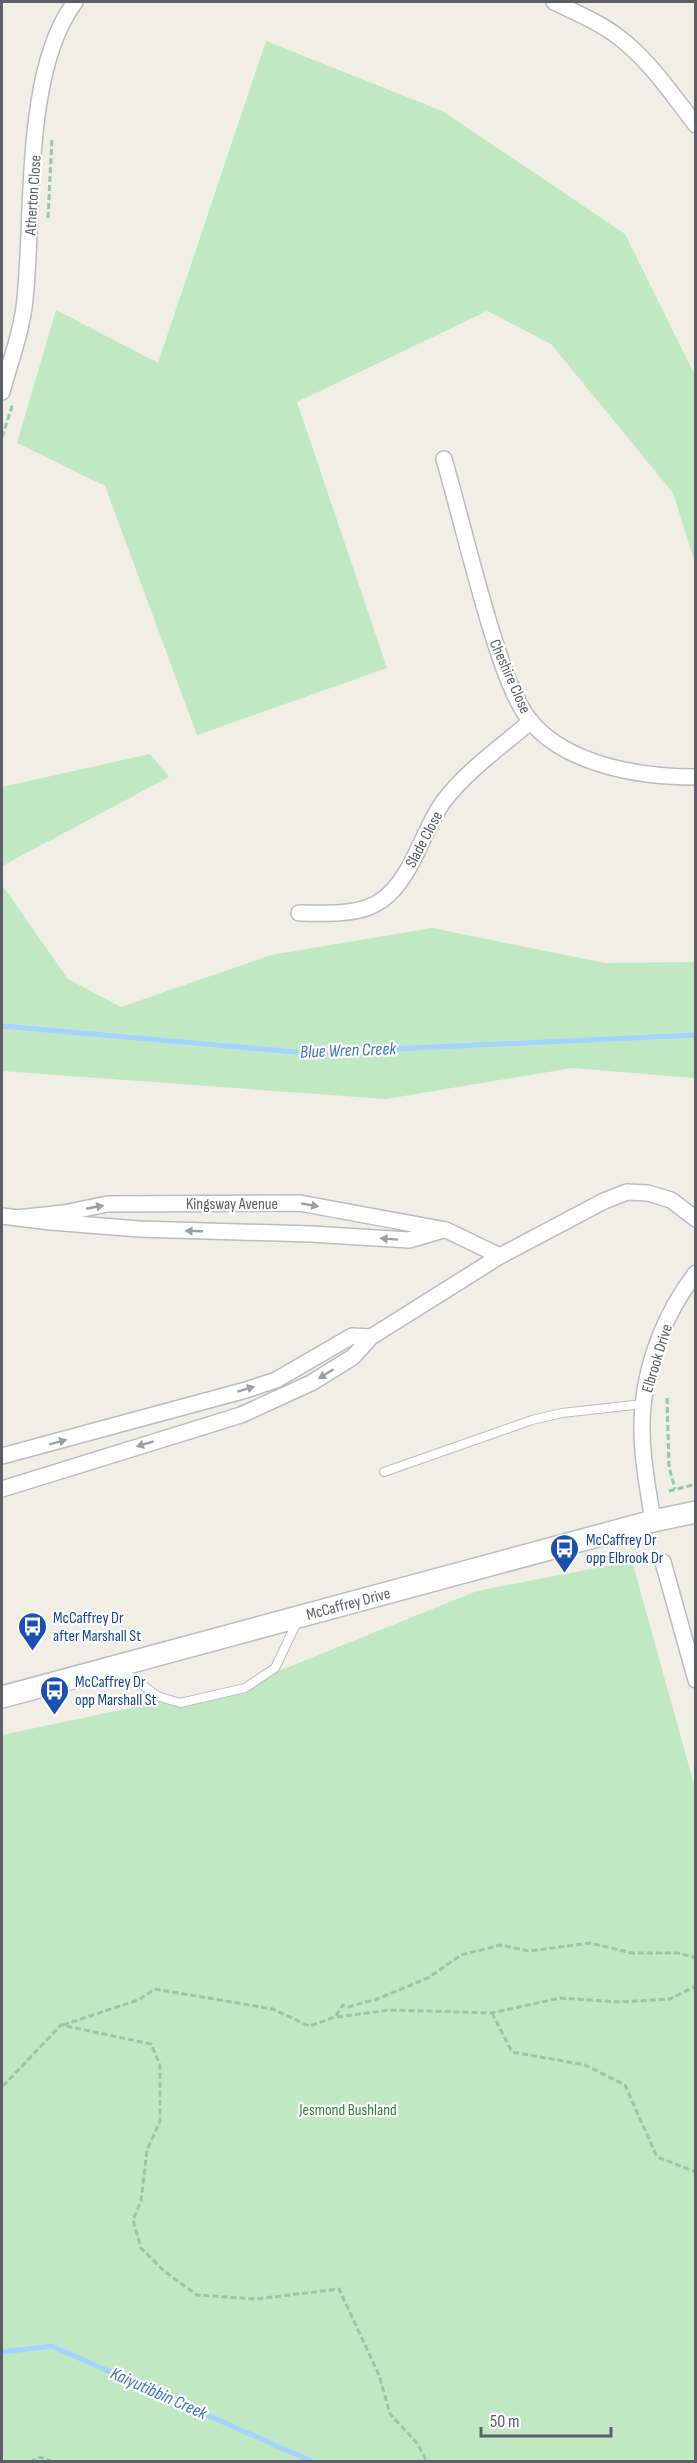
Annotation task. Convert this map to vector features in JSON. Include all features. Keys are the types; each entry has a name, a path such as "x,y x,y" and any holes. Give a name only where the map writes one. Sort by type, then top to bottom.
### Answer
{"main road":[{"name":"McCaffrey Drive","path":"2,1697 653,1521 696,1512"}],"street":[{"name":"Atherton Close","path":"2,392 25,302 39,98 55,35 75,2"},
{"path":"555,2 602,26 626,43 665,84 696,125"},
{"name":"Cheshire Close","path":"444,459 480,596 501,661 514,693 531,722 568,750 612,768 621,771 696,777"},
{"name":"Slade Close","path":"299,913 355,912 371,907 387,898 399,885 427,828 443,802 469,774 531,722"},
{"path":"2,1489 240,1414 311,1383 353,1358 371,1337 500,1256 604,1201 627,1192 648,1193 671,1200 696,1219"},
{"name":"Kingsway Avenue","path":"9,1217 64,1213 107,1204 300,1203 446,1230 500,1256"},
{"name":"Kingsway Avenue","path":"9,1217 139,1229 311,1234 409,1240 446,1230"},
{"name":"Elbrook Drive","path":"653,1521 645,1466 643,1404 655,1350 670,1313 696,1273"},
{"path":"2,1456 246,1390 276,1380 352,1336 371,1337"},
{"path":"663,1562 696,1680"}],"lane":[{"path":"384,1472 532,1420 562,1413 643,1404"},
{"path":"108,1668 134,1678 157,1696 180,1703 245,1688 275,1668 301,1615"}],"path":[{"path":"667,1398 669,1467 675,1490"},
{"path":"669,1491 696,1484"},
{"path":"335,2017 343,2005 348,2007 377,1999 428,1978 461,1955 500,1945 529,1951 590,1943 632,1953 678,1953 696,1958"},
{"path":"2,2085 62,2025 138,2000 155,1989 273,2009 309,2026 335,2017 389,2010 492,2013 560,1998 620,2002 670,1999 696,1986"},
{"path":"492,2013 512,2052 585,2065 625,2085 657,2157 696,2172"},
{"path":"62,2025 151,2044 160,2065 160,2121 147,2150 141,2201 134,2220 141,2248 164,2271 197,2295 256,2299 339,2289 379,2376 390,2414 417,2443 427,2462"},
{"path":"30,2462 40,2457 53,2462"}],"green space":[{"path":"266,41 442,111 625,234 695,375 695,563 673,493 551,344 487,311 297,402 387,668 197,735 105,486 17,443 56,310 158,363"},
{"path":"150,754 169,777 2,866 2,787"},
{"path":"2,885 68,979 121,1007 271,955 432,928 605,963 695,962 695,1078 572,1068 386,1099 2,1071"},
{"name":"Jesmond Bushland","path":"632,1561 695,1788 695,2461 2,2461 2,1735 249,1683 477,1591"}],"waterway":[{"name":"Blue Wren Creek","path":"2,1026 307,1053 696,1035"},
{"name":"Kaiyutibbin Creek","path":"2,2352 52,2346 313,2462"}],"place":[{"name":"McCaffrey Dr opp Elbrook Dr","path":"565,1574"},
{"name":"McCaffrey Dr after Marshall St","path":"32,1652"},
{"name":"McCaffrey Dr opp Marshall St","path":"54,1716"}]}
